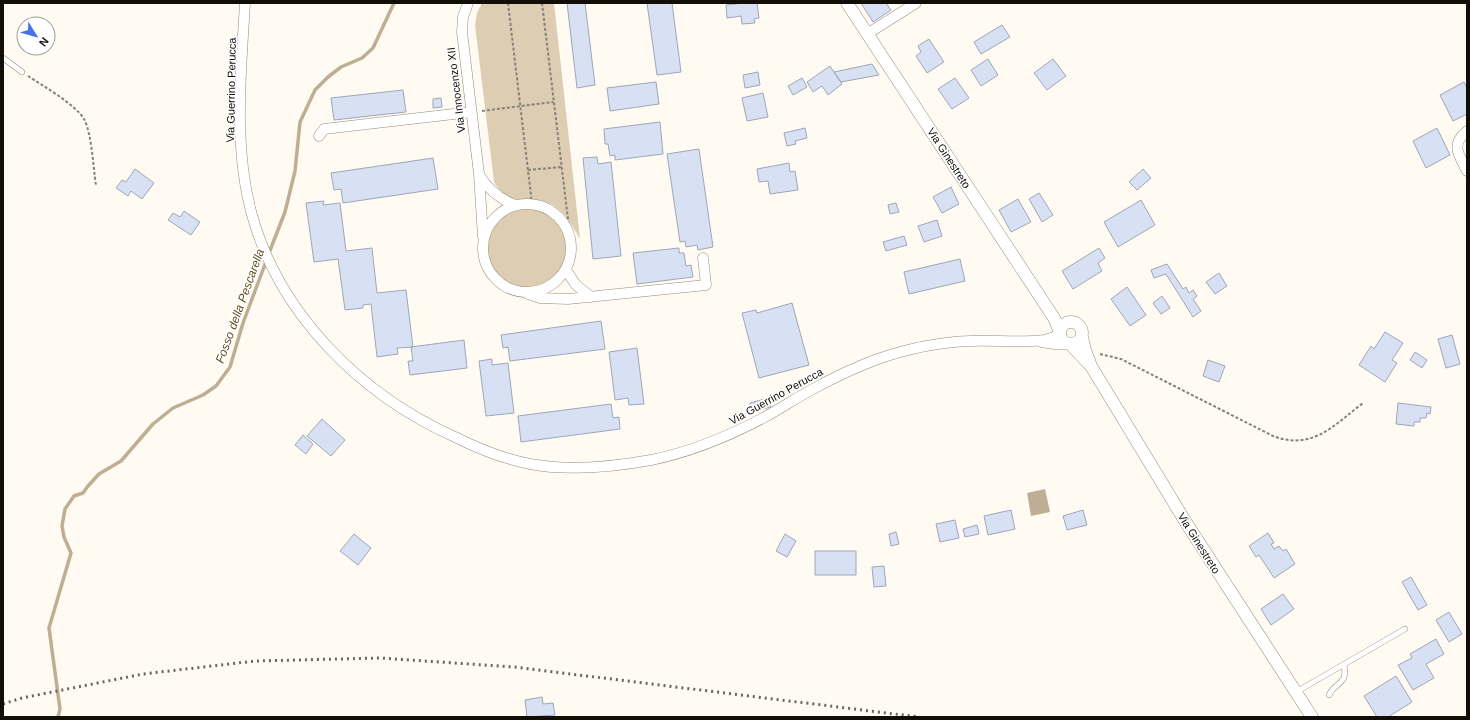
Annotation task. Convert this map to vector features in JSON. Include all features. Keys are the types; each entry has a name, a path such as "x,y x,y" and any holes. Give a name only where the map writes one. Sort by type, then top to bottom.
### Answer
{"street":[{"name":"Via Guerrino Perucca","path":"245,3 240,100 242,158 251,211 270,262 291,298 311,327 345,365 373,389 409,413 447,434 492,453 534,464 599,466 634,463 693,450 729,435 764,418 830,379 887,356 925,346 955,342 1035,341 1054,344 1069,344"},
{"name":"Via Innocenzo XII","path":"468,3 463,17 462,32 479,174 483,254 487,268 495,279 505,287 540,298 552,299 591,297 706,285 703,258"},
{"name":"Via Ginestreto","path":"847,3 1051,313 1060,332"},
{"path":"867,34 916,3"},
{"path":"319,136 324,129 471,112"},
{"path":"1467,131 1458,140 1457,152 1467,171"},
{"name":"Via Innocenzo XII","path":"479,174 488,188 500,198 515,205"},
{"name":"Via Innocenzo XII","path":"483,241 487,229 494,218 504,210 515,205 532,204 543,207 555,213 564,224 570,236 572,248 566,270 558,280 547,288 535,292 522,292"},
{"path":"566,270 576,285 591,297"},
{"path":"1051,313 1058,319 1074,322 1081,326 1083,333 1078,343 1069,344 1062,339 1060,332 1063,325 1070,322"},
{"name":"Via Guerrino Perucca","path":"1035,341 1052,338 1060,332"},
{"name":"Via Ginestreto","path":"1082,337 1086,354 1091,366 1185,521 1312,717"},
{"name":"Via Ginestreto","path":"1069,344 1091,366"}],"lane":[{"path":"3,58 22,72"},
{"path":"1296,693 1405,629"},
{"path":"1329,695 1333,689 1344,680 1346,672 1344,665"}],"path":[{"path":"508,3 532,204"},
{"path":"542,3 570,236"},
{"path":"22,72 72,106 84,119 88,132 96,185"},
{"path":"471,112 554,102"},
{"path":"528,170 562,167"},
{"path":"1086,354 1104,355 1121,359 1273,436 1286,440 1304,441 1321,434 1363,402"}],"shaded area":[{"path":"482,3 554,3 580,239 567,217 556,207 547,202 538,200 516,200 508,197 501,192 494,182 475,25 477,13"},
{"path":"527,209 542,212 554,221 563,233 566,248 563,263 554,275 542,284 527,287 512,284 500,275 491,263 488,248 491,233 500,221 512,212"},
{"path":"1045,489 1050,512 1031,516 1027,493"}],"building":[{"path":"567,3 585,3 595,85 577,88"},
{"path":"647,3 672,3 681,72 657,75"},
{"path":"757,3 759,18 754,19 755,23 742,24 741,16 727,18 726,5"},
{"path":"861,3 886,3 891,10 873,22"},
{"path":"1002,25 1010,37 981,54 974,42"},
{"path":"929,39 944,62 927,73 916,56 921,52 918,46"},
{"path":"988,59 998,75 981,86 971,70"},
{"path":"1053,59 1066,76 1047,90 1034,73"},
{"path":"872,64 879,75 841,82 834,72"},
{"path":"830,66 842,84 828,95 822,86 813,92 807,82"},
{"path":"758,72 760,85 745,88 743,75"},
{"path":"802,78 807,87 793,95 788,86"},
{"path":"955,78 969,98 952,109 938,89"},
{"path":"656,82 659,104 610,111 607,88"},
{"path":"1464,82 1467,88 1467,114 1453,121 1440,95"},
{"path":"403,90 406,112 334,120 331,98"},
{"path":"763,93 768,117 747,121 742,98"},
{"path":"441,98 442,107 433,108 433,99"},
{"path":"660,122 663,154 615,160 615,155 610,156 608,144 605,144 604,129"},
{"path":"805,128 807,138 795,141 796,144 787,146 784,133"},
{"path":"1437,128 1450,155 1426,168 1413,141"},
{"path":"699,149 713,247 698,250 697,245 686,247 685,241 680,242 667,154"},
{"path":"597,157 598,164 611,162 621,256 593,259 583,158"},
{"path":"433,158 438,189 343,203 341,189 334,190 331,173"},
{"path":"789,163 790,172 795,171 798,190 770,194 768,181 759,182 757,169"},
{"path":"135,169 154,183 142,199 131,191 128,196 116,188 122,180 126,182"},
{"path":"1143,169 1151,178 1137,190 1129,182"},
{"path":"951,187 959,204 942,213 933,197"},
{"path":"1039,193 1053,215 1042,222 1029,199"},
{"path":"1018,199 1031,222 1011,232 999,210"},
{"path":"1141,200 1155,225 1118,247 1104,222"},
{"path":"324,201 323,205 340,203 346,251 372,248 377,293 406,290 413,347 397,348 398,354 377,357 371,304 363,305 363,308 345,310 338,259 314,262 306,203"},
{"path":"896,203 899,212 890,214 888,205"},
{"path":"184,211 200,222 191,235 168,220 173,213 180,217"},
{"path":"937,220 942,236 924,242 918,226"},
{"path":"904,236 907,245 886,251 883,242"},
{"path":"679,248 679,253 684,253 686,266 691,265 693,277 637,284 633,253"},
{"path":"1099,248 1105,258 1098,263 1102,271 1073,289 1062,271"},
{"path":"960,259 965,281 909,294 904,272"},
{"path":"1167,264 1183,289 1186,287 1189,293 1193,290 1197,296 1193,299 1201,311 1193,317 1166,274 1154,278 1151,270"},
{"path":"1219,273 1227,286 1215,294 1206,282"},
{"path":"1127,287 1146,315 1130,326 1111,299"},
{"path":"1162,296 1170,308 1161,314 1153,303"},
{"path":"792,303 809,365 759,378 742,313 756,310 757,313"},
{"path":"601,321 605,349 510,361 508,347 503,348 501,335"},
{"path":"1385,332 1403,343 1392,360 1397,363 1385,382 1359,365 1371,346 1374,349"},
{"path":"1452,335 1460,364 1446,368 1438,339"},
{"path":"464,340 467,368 410,375 408,361 413,361 411,347"},
{"path":"637,348 644,404 629,405 628,398 615,400 609,352"},
{"path":"1415,352 1427,360 1422,368 1410,360"},
{"path":"492,359 492,365 508,363 514,413 486,416 479,361"},
{"path":"1208,360 1225,366 1219,382 1203,376"},
{"path":"768,398 771,407 752,412 750,403"},
{"path":"1398,403 1431,407 1430,414 1427,413 1426,418 1420,418 1420,422 1414,422 1414,426 1396,424"},
{"path":"611,404 613,418 619,417 620,429 521,442 518,416"},
{"path":"322,419 345,440 331,456 307,436"},
{"path":"303,435 313,444 306,454 295,445"},
{"path":"1011,510 1015,529 988,535 984,516"},
{"path":"1083,510 1087,525 1067,530 1063,516"},
{"path":"955,520 959,538 940,542 936,524"},
{"path":"977,525 979,534 965,537 963,529"},
{"path":"896,532 899,544 891,546 889,534"},
{"path":"1268,533 1274,543 1271,544 1274,549 1279,546 1283,551 1286,549 1295,564 1274,578 1259,555 1256,557 1249,546"},
{"path":"354,534 371,548 358,565 340,551"},
{"path":"785,534 796,541 787,557 776,551"},
{"path":"815,551 856,551 856,575 815,575"},
{"path":"884,566 886,586 874,587 872,567"},
{"path":"1411,577 1427,605 1418,610 1402,582"},
{"path":"1283,594 1294,609 1271,625 1261,609"},
{"path":"1449,612 1462,634 1449,642 1436,620"},
{"path":"1436,639 1444,654 1426,664 1434,678 1413,690 1398,665 1412,658 1410,654"},
{"path":"1396,676 1412,702 1388,717 1377,717 1364,696"},
{"path":"542,697 543,704 553,703 555,715 527,717 525,700"}],"waterway":[{"name":"Fosso della Pescarella","path":"269,253 285,212 295,171 300,122 315,90 341,67 362,58 373,48 394,3"},
{"name":"Fosso della Pescarella","path":"58,717 60,709 49,628 71,553 64,537 62,526 65,509 74,496 83,493 99,474 121,461 153,424 173,408 203,395 216,386 230,367 243,323 267,259"}],"railway":[{"path":"3,704 22,698 143,674 255,661 380,658 514,667 919,717"}]}
